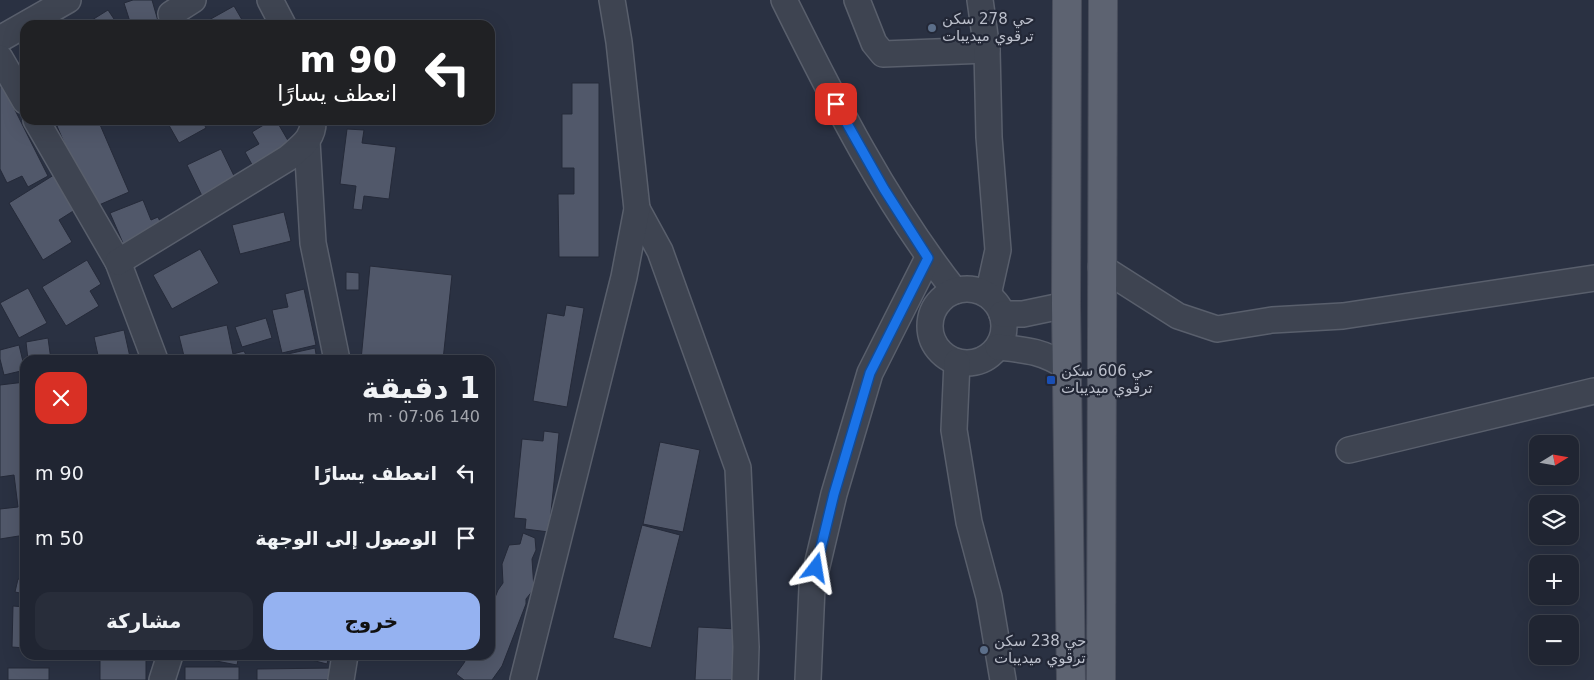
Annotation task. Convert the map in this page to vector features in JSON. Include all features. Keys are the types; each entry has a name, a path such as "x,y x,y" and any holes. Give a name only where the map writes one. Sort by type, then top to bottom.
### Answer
{"main road":[{"path":"1067,0 1066,304 1071,680"},
{"path":"1101,680 1103,0"}],"street":[{"path":"33,20 68,0"},
{"path":"171,14 193,0"},
{"path":"270,0 280,20"},
{"path":"523,680 624,277 637,209 619,42 612,0"},
{"path":"784,0 836,104 884,189 928,258 954,291"},
{"path":"857,0 874,43 883,54 987,50"},
{"path":"980,0 987,50 989,137 998,250 995,304 1004,331 998,347 990,356 980,361 969,363 957,362 946,357 938,349 933,339 930,328 936,306 944,297 954,291 978,290 995,304 1023,314 1066,304"},
{"path":"0,39 20,28"},
{"path":"0,58 20,92"},
{"path":"39,125 118,262 153,355"},
{"path":"118,262 288,158 310,131"},
{"path":"310,131 313,243 336,355"},
{"path":"637,209 660,251 738,468 746,647 745,680"},
{"path":"808,680 812,587 834,494 870,373 928,258"},
{"path":"1101,267 1178,316 1216,329 1272,320 1343,316 1594,278"},
{"path":"998,347 1030,351 1050,357 1067,367"},
{"path":"957,362 954,430 969,522 989,597 1003,680"},
{"path":"1348,450 1594,391"},
{"path":"162,680 168,660"},
{"path":"341,680 344,660"}],"building":[{"path":"133,0 152,0 158,20 129,20 124,3"},
{"path":"234,6 242,20 209,20"},
{"path":"108,10 115,20 92,20"},
{"path":"572,83 599,83 599,257 559,257 558,194 574,194 574,168 562,168 562,114 572,114"},
{"path":"2,84 20,120 20,125 22,125 48,176 28,187 22,176 7,183 0,169 0,85"},
{"path":"100,125 129,192 92,208 57,126"},
{"path":"169,125 204,125 206,128 179,143"},
{"path":"264,125 279,125 297,156 260,179 245,152 259,144 252,132"},
{"path":"347,129 364,130 362,143 396,147 389,199 364,196 362,210 353,209 356,186 340,184"},
{"path":"221,149 237,182 203,198 187,165"},
{"path":"57,173 78,208 59,220 72,242 43,260 9,203"},
{"path":"143,200 151,220 158,217 169,241 129,257 110,213"},
{"path":"284,212 291,241 240,254 232,225"},
{"path":"200,249 219,283 172,309 153,275"},
{"path":"87,260 101,284 90,291 99,306 66,326 42,287"},
{"path":"370,266 452,275 444,355 361,355"},
{"path":"346,272 359,273 359,290 346,290"},
{"path":"28,288 47,323 19,338 0,303"},
{"path":"304,289 316,345 282,353 272,310 288,307 285,294"},
{"path":"566,305 584,308 567,407 533,401 547,313 564,316"},
{"path":"266,318 272,338 242,347 235,327"},
{"path":"227,325 233,354 244,351 246,355 184,355 179,336"},
{"path":"124,330 130,355 98,355 94,337"},
{"path":"48,338 50,355 27,355 26,342"},
{"path":"19,345 21,355 20,371 4,375 0,350"},
{"path":"315,348 316,355 283,355"},
{"path":"20,383 20,536 0,539 0,509 18,507 14,475 0,477 0,385"},
{"path":"544,431 559,433 549,532 525,529 526,519 514,518 522,439 543,441"},
{"path":"660,442 700,450 683,532 643,524"},
{"path":"642,525 680,535 651,648 613,638"},
{"path":"523,533 535,538 536,550 532,559 534,589 526,599 526,604 502,666 492,680 464,680 456,674 466,660 495,660 495,598 503,583 502,564 509,545 520,544"},
{"path":"18,579 20,579 20,593 15,592"},
{"path":"13,606 20,607 20,648 12,647"},
{"path":"698,627 737,629 735,680 695,680"},
{"path":"100,660 146,660 146,680 100,680"},
{"path":"211,660 238,660 237,665"},
{"path":"311,660 328,660 327,664"},
{"path":"185,667 239,667 239,680 185,680"},
{"path":"8,668 49,668 49,680 8,680"},
{"path":"334,668 334,680 257,680 257,669"}],"place":[{"name":"حي 278 سكن ترقوي ميديبات","path":"932,28"},
{"name":"حي 606 سكن ترقوي ميديبات","path":"1051,380"},
{"name":"حي 238 سكن ترقوي ميديبات","path":"984,650"}],"route":[{"path":"816,568 834,494 870,373 928,258 884,189 836,104"}]}
